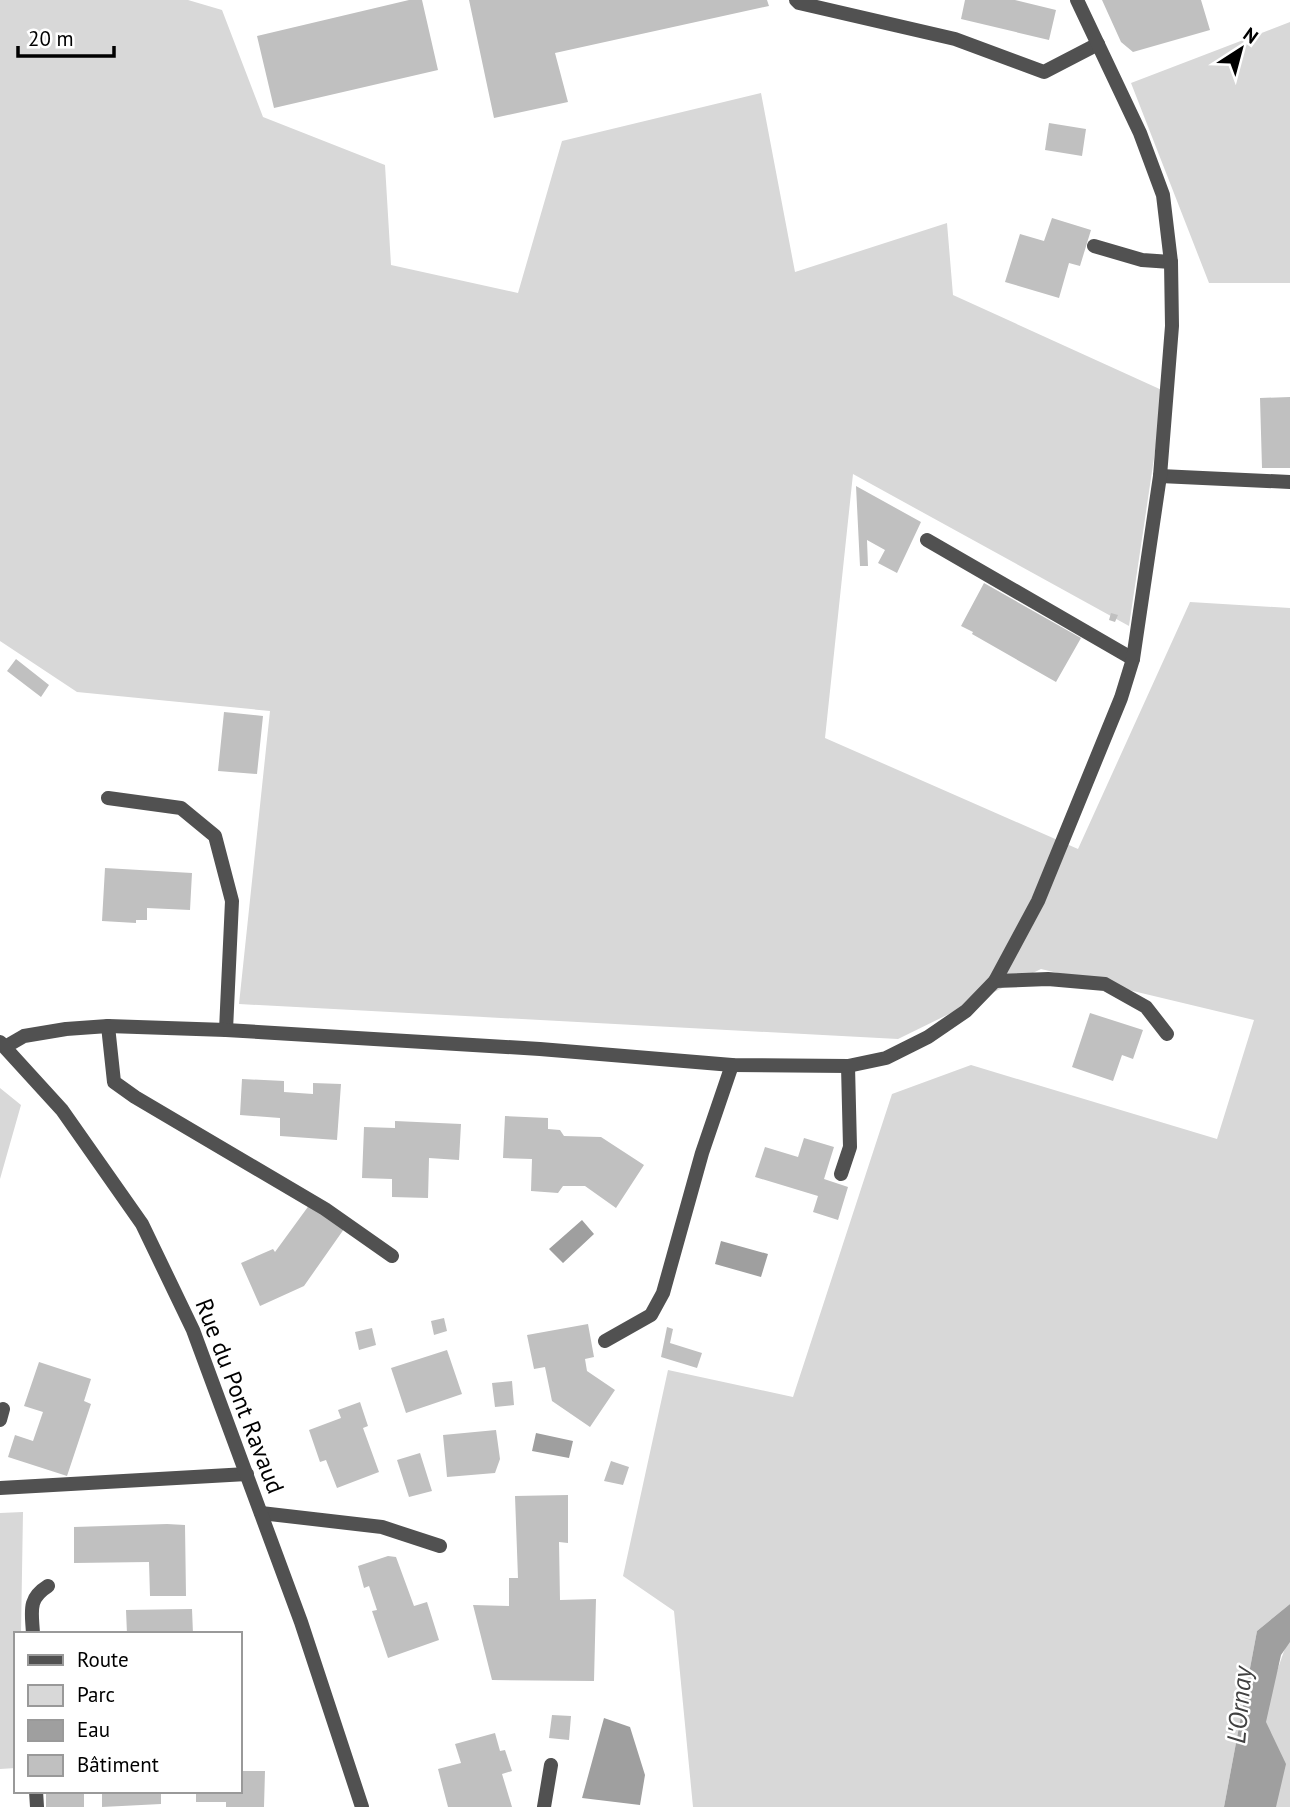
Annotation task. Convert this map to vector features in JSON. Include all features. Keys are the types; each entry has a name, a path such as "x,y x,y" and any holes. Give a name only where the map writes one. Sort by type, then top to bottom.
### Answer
{"street":[{"path":"796,0 799,3 955,39 1044,72 1098,44"},
{"path":"3,1045 24,1036 108,1026 226,1030 540,1049 732,1065 848,1066 886,1058 928,1037 965,1011 995,981 1038,901 1121,698 1133,659 1160,476 1171,326 1171,262 1163,195 1140,132 1077,0"},
{"path":"1094,246 1142,260 1171,262"},
{"path":"1160,476 1290,482"},
{"path":"927,540 1133,659"},
{"path":"108,798 181,808 215,836 232,901 226,1030"},
{"path":"995,981 1048,979 1105,984 1146,1007 1167,1034"},
{"path":"108,1026 114,1082 325,1209 392,1256"},
{"name":"Rue du Pont Ravaud","path":"3,1045 62,1110 142,1224 193,1330 300,1622 362,1807"},
{"path":"605,1341 651,1315 663,1293 702,1153 732,1065"},
{"path":"841,1174 850,1147 848,1066"},
{"path":"0,1488 247,1474"},
{"path":"261,1513 382,1527 440,1546"},
{"path":"33,1632 32,1602 37,1592 48,1586"},
{"path":"544,1807 551,1765"}],"green space":[{"path":"0,0 188,0 222,10 263,117 385,165 391,265 518,293 562,141 761,93 795,272 947,223 953,295 1164,391 1129,626 853,474 825,738 1078,849 1190,602 1290,608 1290,1604 1257,1631 1224,1807 693,1807 674,1611 623,1576 668,1370 793,1397 892,1094 971,1065 1217,1139 1254,1020 1041,969 898,1039 239,1004 270,711 77,692 0,641"},
{"path":"1290,22 1290,283 1209,283 1131,83"},
{"path":"0,1088 21,1105 0,1179"},
{"path":"23,1512 21,1632 14,1632 14,1768 0,1769 0,1513"},
{"path":"1290,1634 1290,1807 1248,1807 1258,1725"}],"water":[{"path":"582,1220 594,1234 563,1263 549,1249"},
{"path":"721,1241 768,1254 761,1277 715,1264"},
{"path":"536,1433 573,1441 569,1458 532,1451"},
{"path":"1290,1604 1290,1642 1281,1655 1266,1722 1286,1764 1276,1807 1224,1807 1257,1631"},
{"path":"604,1718 630,1727 645,1775 640,1805 582,1798"}],"building":[{"path":"409,0 422,0 438,70 274,108 257,36"},
{"path":"469,0 767,0 769,6 555,53 568,102 494,118"},
{"path":"965,0 1015,0 1056,10 1049,40 961,19"},
{"path":"1102,0 1201,0 1210,30 1133,52 1121,42"},
{"path":"1049,123 1086,129 1082,156 1045,150"},
{"path":"1052,218 1091,230 1080,266 1069,263 1059,298 1005,282 1020,234 1044,241"},
{"path":"1290,397 1290,468 1262,468 1260,398"},
{"path":"856,486 921,522 897,573 878,563 885,550 867,540 868,566 860,566"},
{"path":"984,583 1081,638 1056,682 961,626"},
{"path":"1111,613 1118,615 1115,622 1109,620"},
{"path":"16,659 49,685 41,697 7,671"},
{"path":"224,712 263,716 257,774 218,771"},
{"path":"105,868 192,873 190,910 147,908 147,920 136,920 136,923 102,921"},
{"path":"1090,1013 1143,1030 1133,1059 1122,1055 1113,1081 1072,1067"},
{"path":"242,1079 284,1081 284,1092 313,1094 313,1083 341,1084 337,1140 280,1136 280,1118 240,1115"},
{"path":"505,1116 548,1118 548,1129 560,1130 564,1136 601,1137 644,1165 616,1208 585,1186 563,1186 558,1193 531,1191 532,1159 503,1158"},
{"path":"395,1121 461,1124 459,1160 429,1158 428,1198 392,1197 392,1179 362,1178 364,1127 395,1128"},
{"path":"804,1138 834,1147 824,1179 848,1187 838,1220 813,1212 818,1196 755,1177 765,1147 798,1157"},
{"path":"310,1204 344,1229 304,1286 260,1306 241,1263 273,1249 275,1252"},
{"path":"444,1318 447,1331 434,1335 431,1321"},
{"path":"588,1324 594,1357 585,1359 587,1371 615,1390 590,1427 552,1401 545,1367 534,1369 527,1335"},
{"path":"667,1327 673,1329 670,1343 702,1353 697,1368 661,1357"},
{"path":"372,1328 376,1345 359,1350 355,1332"},
{"path":"447,1350 462,1394 406,1413 391,1368"},
{"path":"39,1362 91,1379 84,1401 91,1404 67,1476 8,1457 15,1435 33,1441 43,1412 24,1406"},
{"path":"512,1381 514,1405 495,1407 492,1383"},
{"path":"360,1402 368,1426 363,1428 379,1472 337,1488 326,1460 320,1462 309,1430 341,1418 338,1410"},
{"path":"496,1430 500,1459 495,1473 447,1477 443,1435"},
{"path":"420,1453 432,1491 409,1497 397,1460"},
{"path":"611,1461 629,1467 623,1485 604,1481"},
{"path":"568,1495 568,1543 559,1542 560,1600 596,1599 594,1681 492,1680 473,1605 509,1606 509,1578 518,1578 515,1496"},
{"path":"185,1525 186,1596 150,1596 149,1562 74,1563 74,1527"},
{"path":"388,1556 396,1557 414,1606 427,1602 439,1640 388,1658 372,1611 377,1610 369,1586 364,1588 358,1566"},
{"path":"192,1609 193,1632 127,1632 126,1610"},
{"path":"552,1715 571,1716 569,1740 549,1738"},
{"path":"495,1733 500,1751 505,1750 512,1771 502,1774 512,1807 448,1807 438,1769 461,1763 455,1744"},
{"path":"242,1771 265,1771 264,1807 226,1807 226,1802 196,1802 196,1793 242,1793"},
{"path":"46,1793 84,1793 84,1807 46,1807"},
{"path":"102,1793 161,1793 161,1804 102,1807"}],"water label":[{"name":"L'Ornay","path":"1239,1705"}]}
